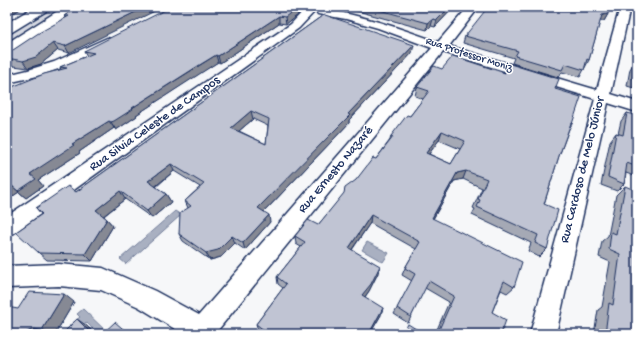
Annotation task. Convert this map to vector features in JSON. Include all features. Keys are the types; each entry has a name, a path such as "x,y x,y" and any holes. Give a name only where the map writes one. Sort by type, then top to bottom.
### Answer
{"highway":[{"path":"7,29 43,7"},
{"path":"7,50 73,7"}],"street":[{"name":"Rua Ernesto Nazaré","path":"203,333 474,7"},
{"name":"Rua Cardoso de Melo Júnior","path":"543,334 601,96 625,7"},
{"name":"Rua Professor Moniz","path":"315,10 347,16 382,26 440,47 637,107"},
{"name":"Rua Silvia Celeste de Campos","path":"7,227 315,10"},
{"path":"7,79 43,70 84,55 119,36"},
{"path":"7,277 59,275 103,279 147,299 203,333"}],"shaded area":[{"path":"47,7 69,7 7,46 7,32"}],"water":[{"path":"175,211 181,215 126,264 120,259"},
{"path":"367,242 389,253 383,262 362,250"},
{"path":"83,309 109,334 98,334 86,322 81,329 69,330 70,325 80,317 77,314"}],"building":[{"path":"78,7 146,7 65,46 53,43 36,57 23,61 7,58 7,54 37,34 69,16 64,16"},
{"path":"171,7 297,8 285,17 279,16 218,56 216,55 132,108 133,109 114,121 109,121 72,144 74,145 30,174 36,179 18,191 11,185 7,188 7,89 44,74 67,68 60,67 94,53 84,51"},
{"path":"368,7 450,7 437,20 433,19 428,23"},
{"path":"488,7 609,7 608,14 602,15 589,60 587,59 584,70 565,64 562,70 515,56 518,51 465,36"},
{"path":"325,15 414,45 348,114 350,115 258,208 269,215 243,243 232,236 218,250 206,253 179,234 180,213 191,206 185,201 204,184 171,164 148,181 166,194 147,211 120,191 96,210 107,219 85,254 39,253 16,232 42,214 36,208 68,186 76,192","holes":["251,111 269,119 266,144 231,128"]},
{"path":"453,56 505,73 510,64 559,79 555,89 581,97 559,156 544,204 558,210 547,249 535,243 538,235 477,207 480,200 478,199 487,179 466,171 457,173 432,218 522,262 514,287 504,281 492,312 506,320 501,334 437,334 454,296 429,281 411,317 397,308 415,274 405,268 420,242 371,215 349,248 380,266 371,284 362,295 383,308 371,330 378,334 269,334 256,324 286,284 277,277 305,242 295,236 308,220 318,225 344,193 345,188 356,180 373,158 376,159 393,137 391,136 407,115 410,116 429,91 417,87 434,66 442,69","holes":["442,131 465,141 451,164 426,153"]},
{"path":"635,62 637,62 637,80 633,79"},
{"path":"627,113 637,116 637,167 627,163 624,184 608,177 616,133 623,135"},
{"path":"625,186 637,191 637,334 605,334 609,303 613,305 620,254 609,249 611,232 616,234"},
{"path":"29,292 64,294 42,330 33,329 23,334 7,334 7,307 18,309"},
{"path":"77,319 92,334 62,334"},
{"path":"115,322 129,334 102,334"},
{"path":"408,324 424,334 403,334"}]}
